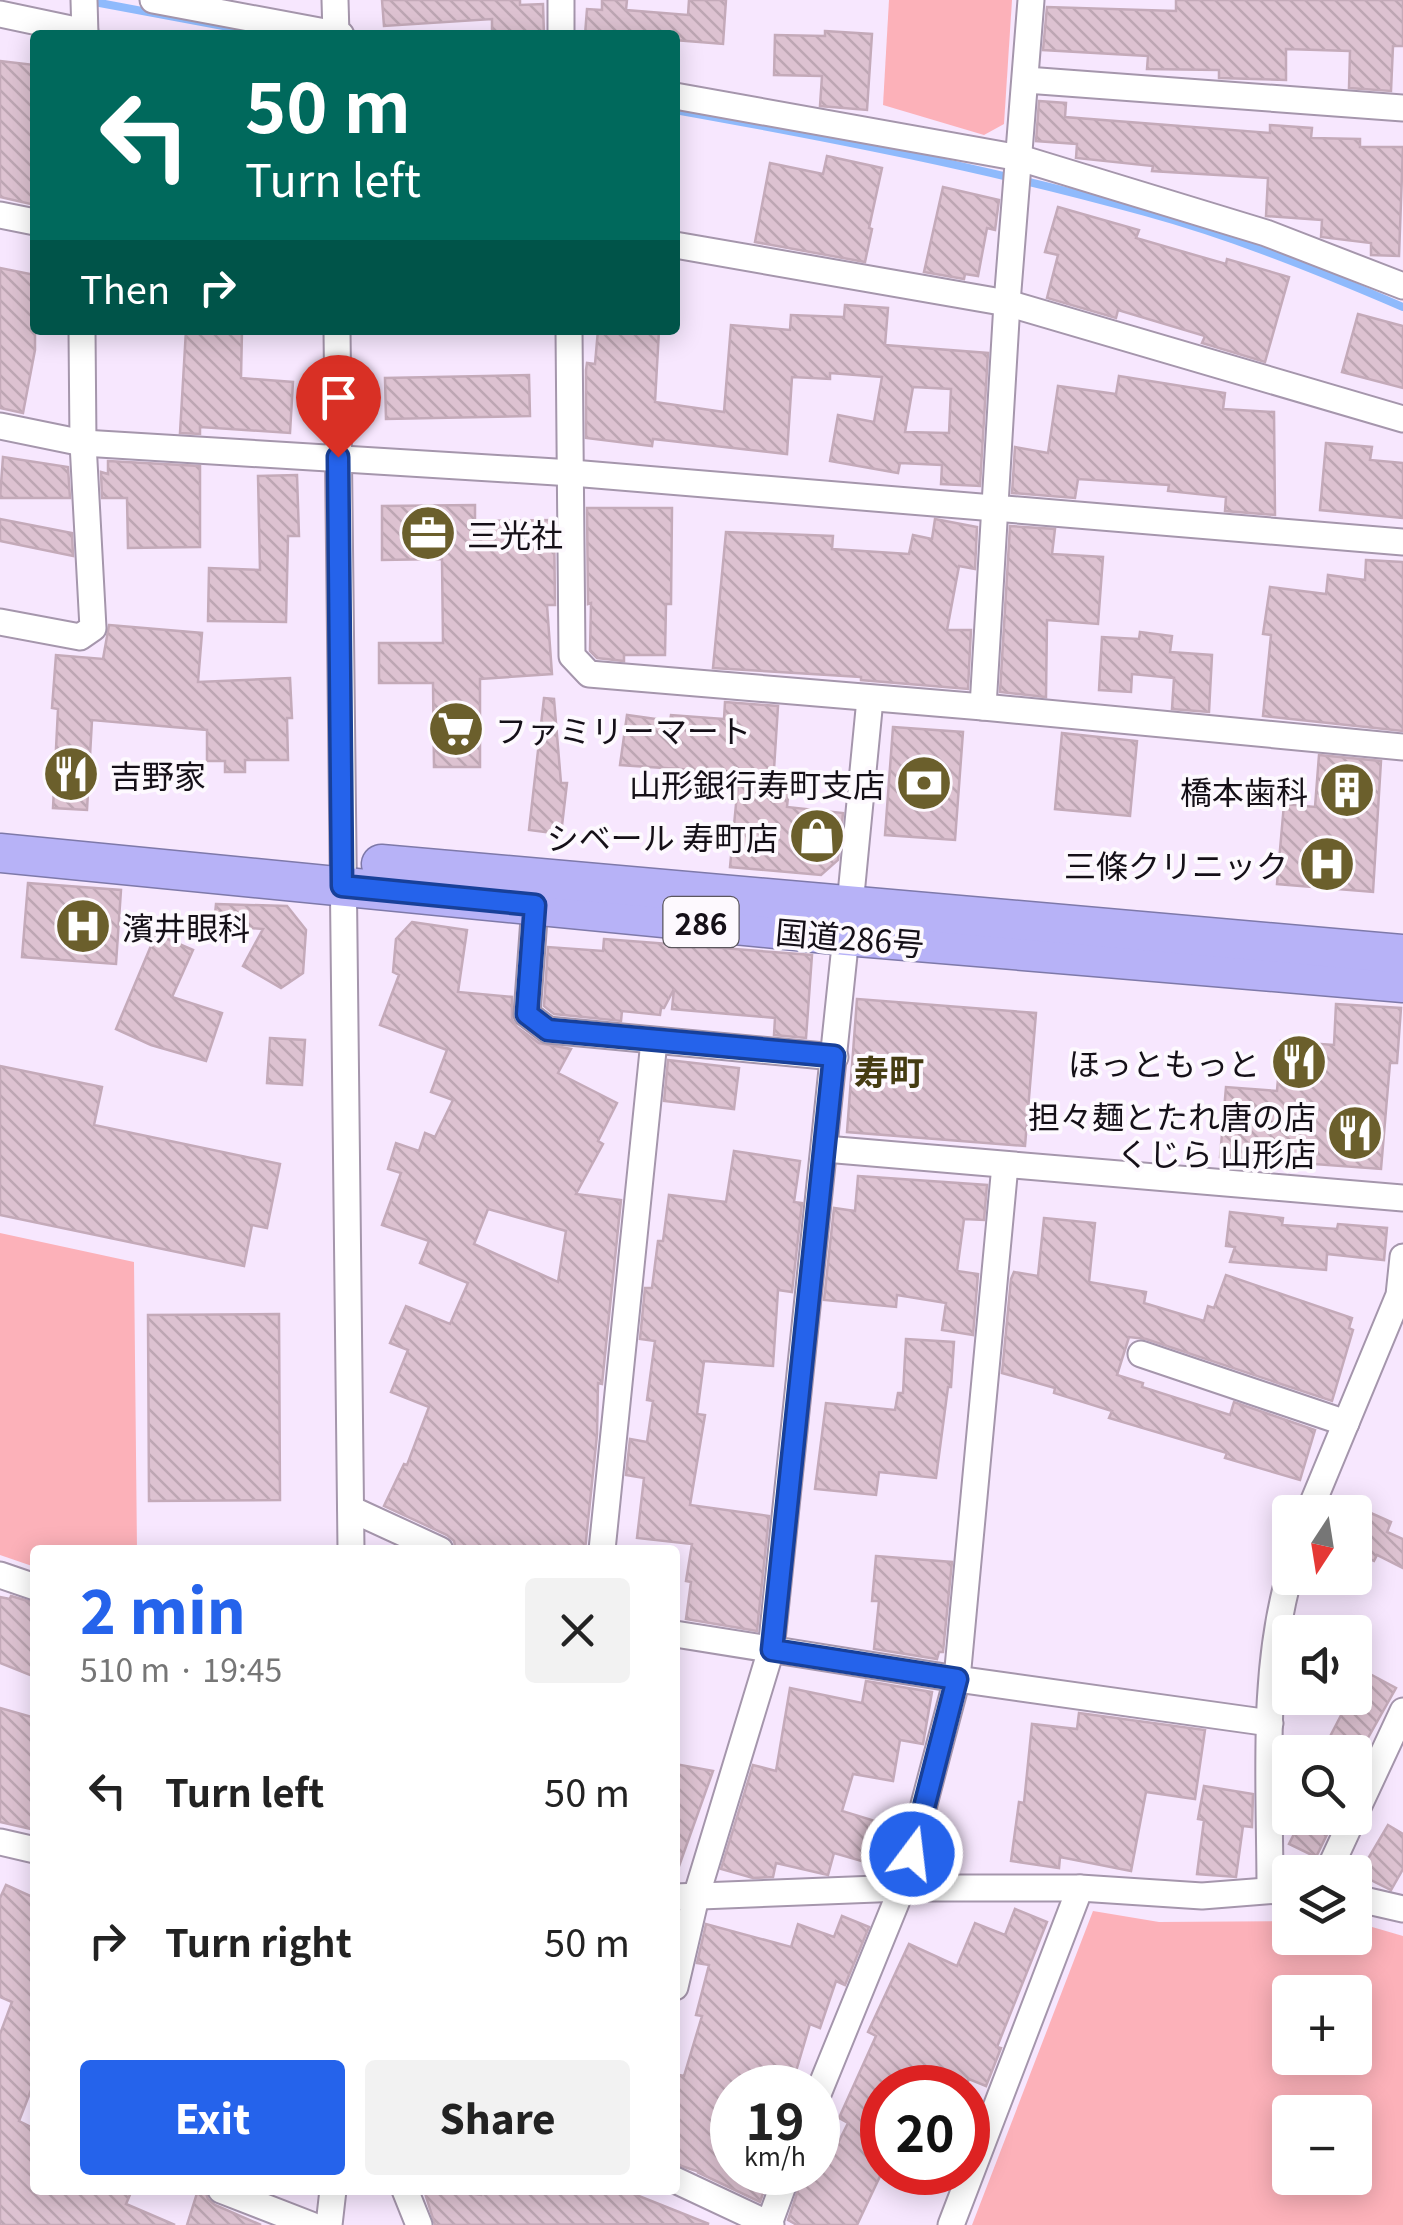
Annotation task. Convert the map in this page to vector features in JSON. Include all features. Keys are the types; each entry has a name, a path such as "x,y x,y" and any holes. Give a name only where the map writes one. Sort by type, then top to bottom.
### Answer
{"highway":[{"name":"国道286号","path":"0,831 343,873 848,920 1403,982"},
{"name":"国道286号","path":"0,853 343,873 535,905 1403,954"}],"street":[{"path":"84,0 85,30"},
{"path":"153,0 312,30"},
{"path":"335,0 338,30"},
{"path":"561,0 561,30"},
{"path":"983,707 1031,0"},
{"path":"0,14 68,30"},
{"path":"1026,80 1403,108"},
{"path":"680,97 1020,158 1266,234 1403,286"},
{"path":"0,215 30,221"},
{"path":"680,246 1008,303 1403,419"},
{"path":"0,622 80,637 94,628 83,443 82,335"},
{"path":"337,335 351,1545"},
{"path":"569,335 572,656 589,674 1403,747"},
{"path":"0,426 83,443 572,473 1403,542"},
{"path":"680,1942 685,1897 772,1650 870,699"},
{"path":"535,905 527,1014 548,1030 834,1056"},
{"path":"603,1545 654,1041"},
{"path":"825,1149 1403,1198"},
{"path":"830,2065 902,1888 957,1679 1006,1165"},
{"path":"1316,1495 1399,1296 1403,1258"},
{"path":"1140,1354 1346,1423"},
{"path":"351,1509 429,1545"},
{"path":"0,1575 30,1585"},
{"path":"1278,1855 1270,1723 1278,1617 1284,1595"},
{"path":"680,1635 1270,1723"},
{"path":"1372,1777 1403,1710"},
{"path":"0,1842 30,1849"},
{"path":"685,1897 902,1888 1080,1888 1202,1896 1272,1890"},
{"path":"951,2225 1080,1888"},
{"path":"1372,1902 1403,1909"},
{"path":"680,2182 770,2224 780,2195"},
{"path":"234,2195 311,2225"},
{"path":"328,2225 332,2195"},
{"path":"408,2195 419,2225"}],"shaded area":[{"path":"889,0 1012,0 1004,124 984,135 883,105"},
{"path":"0,1233 134,1262 137,1545 30,1545 30,1565 0,1555"},
{"path":"1093,1911 1159,1922 1272,1921 1272,1955 1372,1955 1372,1927 1403,1936 1403,2225 972,2225 984,2195 990,2195 990,2178"}],"building":[{"path":"382,0 520,0 520,5 543,4 544,30 492,30 492,19 384,26"},
{"path":"602,0 627,0 626,10 688,15 689,0 726,0 723,44 680,40 680,30 585,30 587,9 602,10"},
{"path":"1176,0 1403,0 1403,46 1393,46 1391,91 1349,88 1350,51 1286,49 1286,80 1219,78 1219,70 1147,69 1148,56 1043,50 1047,7 1176,11"},
{"path":"825,31 872,34 867,110 820,106 822,76 774,75 775,35 825,36"},
{"path":"0,61 30,64 30,204 0,197"},
{"path":"1039,101 1066,103 1065,117 1270,133 1270,125 1312,128 1311,138 1360,139 1360,147 1403,147 1399,256 1371,255 1371,243 1321,237 1322,220 1266,216 1268,178 1152,171 1153,166 1076,158 1077,144 1036,141"},
{"path":"827,156 882,168 865,262 755,242 770,163 823,174"},
{"path":"943,187 999,200 995,230 987,228 978,276 965,274 964,279 924,272"},
{"path":"1058,207 1139,230 1136,238 1289,277 1265,362 1202,343 1205,336 1118,310 1116,318 1047,298 1058,255 1045,252"},
{"path":"0,268 30,274 30,335 35,335 35,350 23,413 0,408"},
{"path":"845,305 888,308 885,345 988,353 980,486 941,484 942,465 900,463 898,473 830,461 838,415 874,422 882,377 830,373 830,379 792,377 787,454 653,439 652,446 586,438 586,370 587,363 595,364 598,335 659,335 655,402 724,412 731,325 790,330 791,315 844,317","holes":["913,387 951,389 949,433 905,432"]},
{"path":"1358,314 1403,326 1403,388 1342,372"},
{"path":"186,335 242,335 241,378 293,382 290,433 200,427 200,434 180,433"},
{"path":"529,375 530,416 386,419 385,378"},
{"path":"1119,376 1225,393 1223,409 1274,412 1275,515 1225,511 1226,497 1168,491 1169,485 1078,479 1075,498 1012,493 1015,447 1048,453 1058,386 1116,394"},
{"path":"1326,443 1372,447 1370,460 1403,463 1403,518 1320,510"},
{"path":"3,457 68,467 70,498 0,498"},
{"path":"108,461 200,466 200,547 128,548 127,498 102,498 101,472 108,474"},
{"path":"297,475 299,536 288,536 286,622 208,621 209,568 260,570 258,476"},
{"path":"475,505 475,521 554,520 555,605 547,605 552,674 480,679 480,767 434,767 433,683 379,683 379,643 443,643 442,559 382,560 382,506"},
{"path":"587,508 672,508 671,604 666,604 665,655 624,655 624,661 597,658 590,651"},
{"path":"0,519 72,533 73,556 0,541"},
{"path":"935,519 977,527 975,569 959,566 947,630 971,630 968,689 861,677 713,668 726,532 833,536 832,549 909,554 913,535 932,539"},
{"path":"1010,526 1055,529 1052,554 1103,557 1098,624 1047,620 1046,697 1000,692"},
{"path":"1366,560 1403,562 1403,731 1263,716 1271,635 1263,634 1270,587 1326,594 1328,575 1365,580"},
{"path":"109,625 202,633 198,682 290,678 288,760 245,760 245,772 225,772 225,761 207,761 207,730 92,720 87,810 53,808 58,709 52,708 56,655 103,659"},
{"path":"1140,632 1172,636 1170,652 1212,655 1209,712 1172,709 1174,678 1132,674 1131,692 1099,690 1102,637 1139,639"},
{"path":"544,698 554,699 561,783 567,783 561,834 529,830"},
{"path":"725,702 778,706 773,785 789,787 787,807 843,813 838,860 821,875 730,867 739,773 620,765 627,715 670,721 671,715 724,719"},
{"name":"山形銀行寿町支店","path":"893,727 963,732 955,840 885,835"},
{"path":"1062,733 1137,741 1130,816 1055,809"},
{"path":"1319,755 1381,761 1373,892 1277,884 1284,804 1315,807"},
{"path":"28,883 121,890 116,964 22,957"},
{"path":"216,904 287,906 306,930 303,973 281,988 243,966 263,929 214,925"},
{"path":"412,922 467,930 458,992 512,997 512,1020 517,1027 539,1043 571,1049 558,1073 617,1103 598,1141 603,1144 576,1194 621,1200 602,1384 598,1383 586,1545 455,1545 447,1535 384,1506 404,1464 407,1465 429,1407 391,1392 408,1350 390,1343 406,1306 450,1324 468,1283 420,1263 429,1241 382,1225 401,1173 388,1169 396,1143 419,1151 425,1133 435,1137 453,1100 431,1092 447,1050 380,1025 399,975 393,972 396,939","holes":["488,1209 566,1231 558,1282 474,1244"]},
{"path":"156,934 193,950 172,997 222,1013 206,1061 151,1045 116,1029"},
{"path":"604,939 812,955 806,1038 774,1035 775,1018 672,1009 674,989 660,1015 622,1011 621,1021 554,1014 544,1006 548,947 603,951"},
{"path":"857,999 1036,1013 1025,1146 847,1132"},
{"path":"1336,1004 1401,1008 1397,1063 1390,1063 1381,1169 1220,1157 1226,1087 1277,1091 1281,1041 1334,1045"},
{"path":"270,1038 305,1040 302,1085 267,1083"},
{"path":"668,1060 739,1068 734,1109 664,1101"},
{"path":"0,1066 102,1087 94,1125 280,1164 267,1228 252,1225 244,1266 0,1215"},
{"path":"734,1151 800,1161 794,1202 802,1203 792,1292 778,1290 773,1366 704,1361 697,1414 705,1415 690,1505 769,1516 757,1631 686,1619 691,1582 686,1581 692,1544 637,1538 644,1478 626,1475 630,1439 647,1442 653,1401 647,1400 655,1341 640,1339 645,1288 652,1288 669,1195 726,1202"},
{"path":"858,1176 987,1185 984,1220 964,1219 957,1271 978,1274 973,1335 942,1330 946,1303 897,1295 896,1307 824,1300 834,1208 855,1211"},
{"path":"1230,1212 1283,1218 1282,1225 1387,1228 1384,1260 1327,1254 1326,1270 1230,1262 1235,1247 1226,1246"},
{"path":"1044,1218 1095,1223 1089,1282 1146,1292 1144,1303 1204,1321 1208,1306 1214,1308 1226,1275 1352,1318 1349,1328 1353,1330 1332,1401 1146,1339 1129,1337 1117,1375 1230,1415 1234,1402 1315,1430 1300,1480 1225,1458 1227,1453 1109,1418 1112,1411 1054,1393 1055,1388 1002,1373 1011,1279 1014,1272 1038,1276"},
{"path":"279,1314 280,1500 149,1501 148,1315"},
{"path":"906,1339 954,1342 936,1478 879,1472 876,1495 815,1489 826,1403 895,1410 898,1393 903,1393"},
{"path":"1372,1514 1391,1522 1387,1532 1403,1539 1403,1568 1377,1555 1374,1561"},
{"path":"876,1556 952,1562 943,1652 939,1652 937,1659 874,1649 879,1601 872,1601"},
{"path":"11,1596 30,1602 30,1675 0,1663 0,1597"},
{"path":"1372,1675 1396,1688 1370,1735 1331,1735 1341,1715 1372,1715"},
{"path":"866,1681 932,1692 923,1744 900,1740 893,1781 853,1774 842,1811 898,1828 886,1868 834,1853 828,1875 776,1863 773,1877 753,1878 721,1869 753,1765 776,1771 790,1688 862,1703"},
{"path":"0,1708 30,1717 30,1829 0,1822"},
{"path":"1079,1713 1205,1730 1195,1799 1146,1792 1131,1871 1060,1857 1059,1868 1011,1861 1019,1802 1024,1803 1032,1724 1077,1729"},
{"path":"680,1765 713,1771 680,1863"},
{"path":"1204,1786 1253,1794 1252,1827 1243,1826 1236,1877 1197,1874 1204,1820 1198,1819"},
{"path":"1388,1825 1403,1834 1403,1869 1391,1890 1372,1880 1370,1855"},
{"path":"1294,1835 1327,1835 1317,1855 1289,1844"},
{"path":"6,1885 30,1896 30,2093 19,2121 30,2126 30,2195 130,2195 126,2204 175,2225 0,2225 0,2034 12,2002 0,1997 0,1898"},
{"path":"1015,1909 1047,1922 997,2047 1001,2048 990,2076 990,2065 863,2065 876,2036 868,2032 909,1944 957,1966 975,1923 1005,1935"},
{"path":"842,1916 869,1927 845,1985 836,1981 820,2028 810,2024 798,2065 710,2065 710,2178 680,2166 680,2075 684,2076 702,2016 696,2015 709,1965 697,1963 706,1924 791,1947 798,1924 834,1937"},
{"path":"860,2071 860,2195 871,2195 857,2225 797,2225 788,2220 796,2195 840,2195 840,2139 848,2123 840,2116"},
{"path":"196,2195 207,2195 215,2205 261,2225 187,2225"},
{"path":"426,2195 636,2195 709,2224 435,2225"}],"waterway":[{"path":"89,1 244,30"},
{"path":"680,111 911,155 1145,212 1276,255 1403,307"}],"place":[{"name":"三光社","path":"428,533"},
{"name":"ファミリーマート","path":"456,729"},
{"name":"吉野家","path":"71,774"},
{"name":"山形銀行寿町支店","path":"924,783"},
{"name":"橋本歯科","path":"1347,790"},
{"name":"シベール 寿町店","path":"817,836"},
{"name":"三條クリニック","path":"1327,864"},
{"name":"濱井眼科","path":"83,926"},
{"name":"ほっともっと","path":"1299,1062"},
{"name":"担々麺とたれ唐の店 くじら 山形店","path":"1355,1133"}],"district":[{"name":"寿町","path":"889,1069"}],"route":[{"path":"338,457 342,886 535,905 527,1014 548,1030 834,1056 772,1650 957,1679 912,1854"}]}
